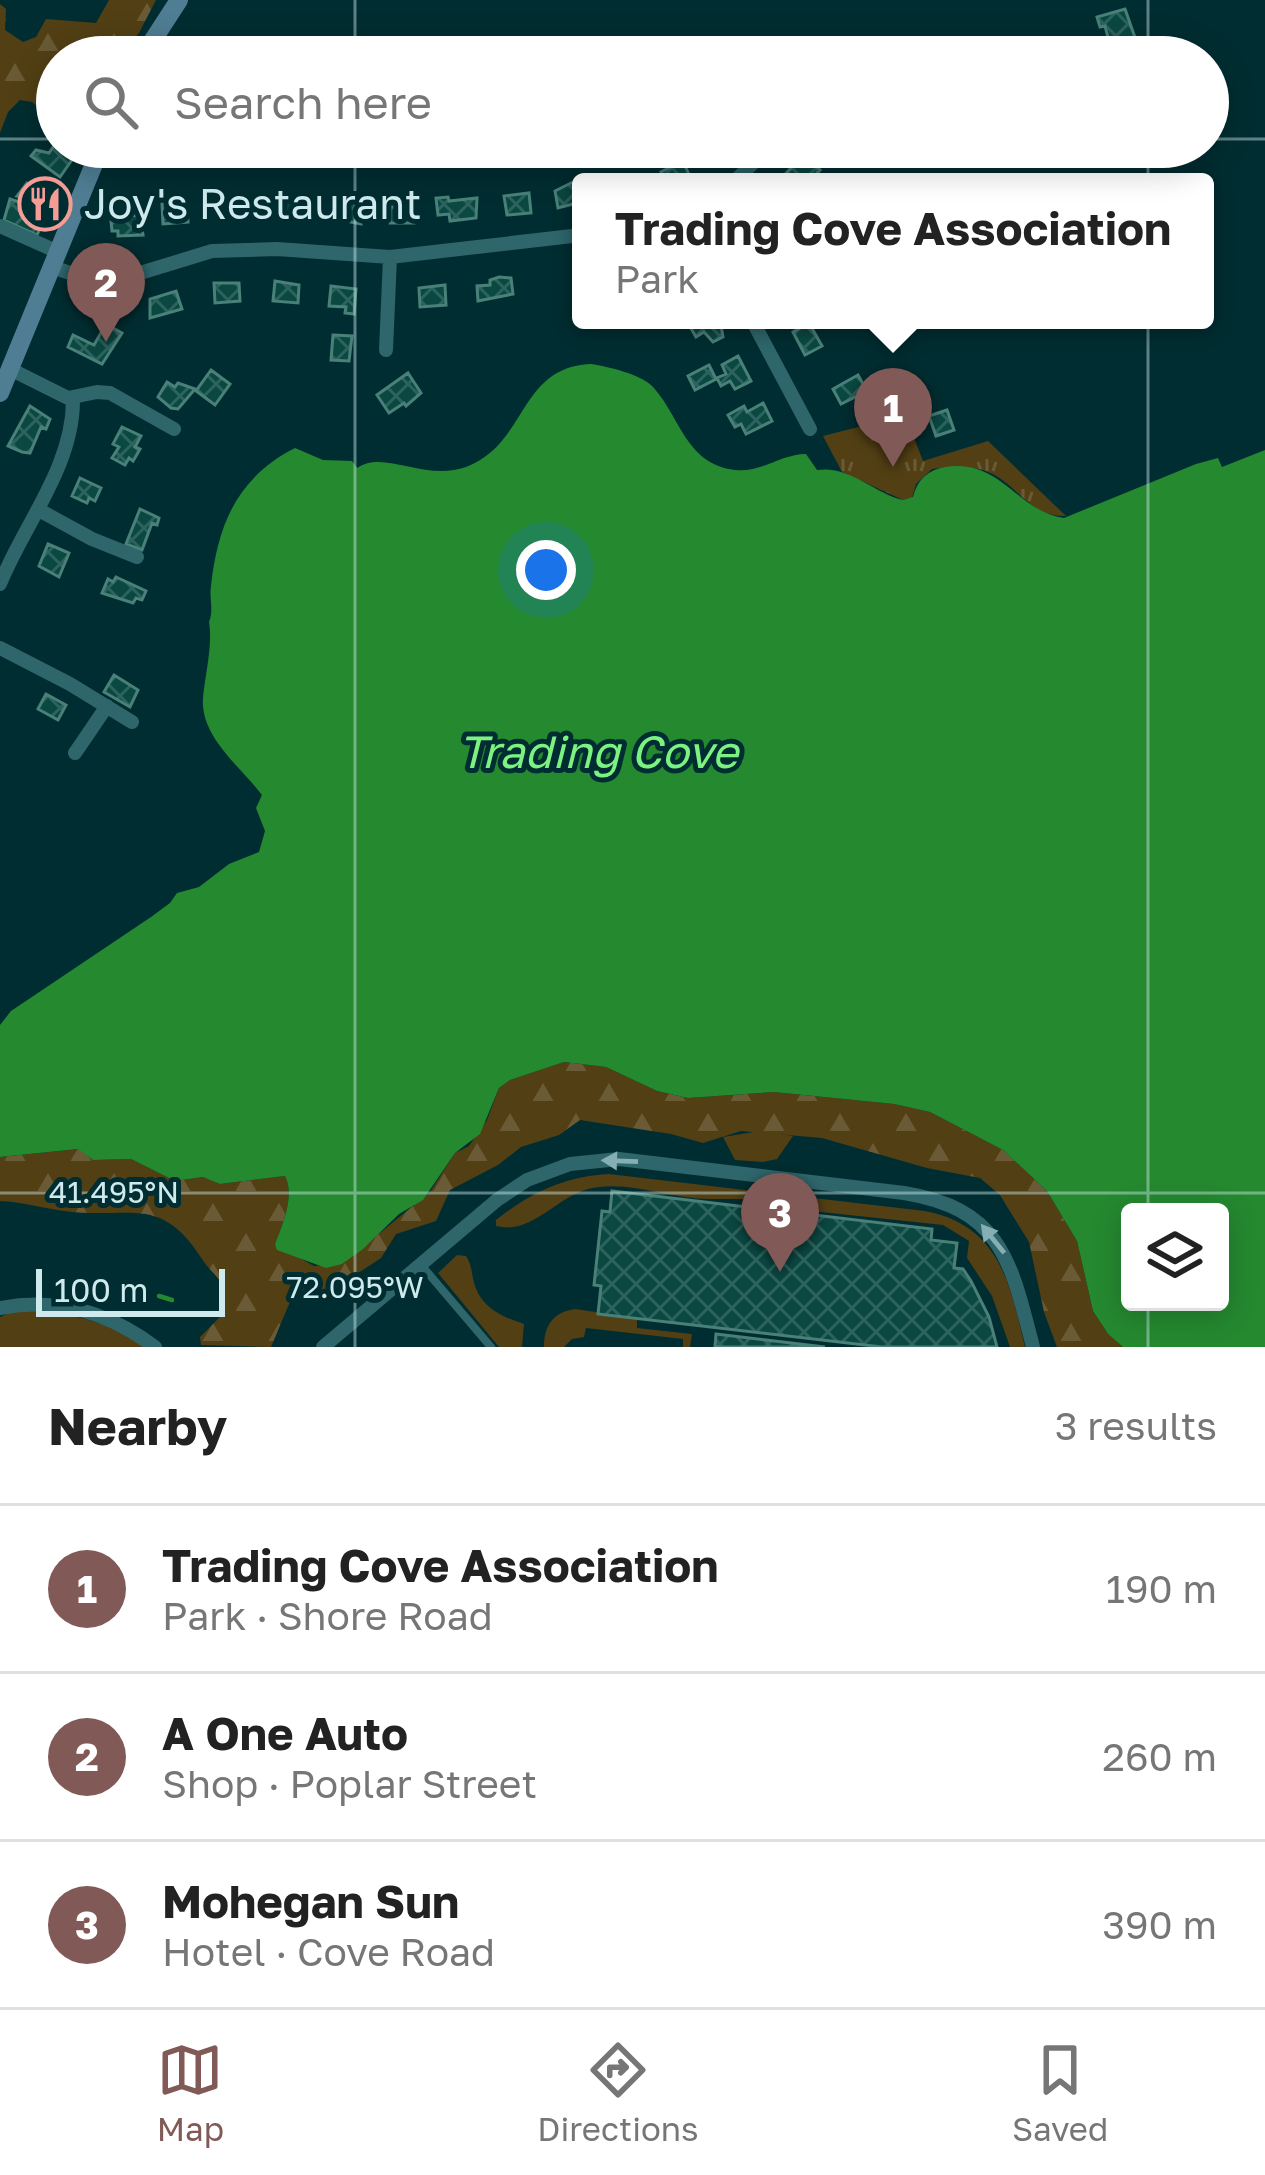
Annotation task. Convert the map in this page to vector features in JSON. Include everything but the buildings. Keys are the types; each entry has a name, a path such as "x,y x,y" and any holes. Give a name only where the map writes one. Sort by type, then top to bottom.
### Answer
{"main road":[{"path":"156,36 179,0"},
{"path":"0,393 92,168"}],"street":[{"path":"0,226 55,259 108,281 212,250 390,256 572,236"},
{"path":"386,350 390,256"},
{"path":"757,329 810,429"},
{"path":"10,369 73,398 110,393 175,429"},
{"path":"0,584 39,510 70,433 73,398"},
{"path":"39,510 137,557"},
{"path":"0,648 132,722"},
{"path":"75,753 107,706"},
{"path":"323,1347 527,1180 593,1160 640,1161 904,1193 950,1204 978,1221 997,1241 1013,1270 1033,1347"},
{"path":"0,1308 38,1304 81,1310 122,1325 154,1347"}],"lane":[{"path":"421,1264 490,1347"}],"green space":[{"path":"109,0 156,0 136,36 37,36 46,19 96,23"},
{"path":"0,4 6,9 5,30 23,42 36,37 36,105 20,100 8,112 0,133"},
{"path":"905,415 923,461 988,441 1066,516 1041,511 994,475 977,469 932,469 916,484 912,498 903,500 842,472 823,436"},
{"path":"564,1062 606,1067 657,1091 688,1098 774,1092 930,1112 1003,1150 1047,1191 1077,1241 1093,1311 1123,1347 1057,1347 1029,1242 1000,1195 980,1178 822,1138 741,1131 703,1143 580,1120 559,1135 521,1147 450,1190 436,1221 396,1234 381,1258 334,1294 318,1302 292,1297 271,1347 201,1345 200,1337 219,1318 225,1289 172,1225 142,1214 64,1211 0,1201 0,1157 79,1149 93,1160 131,1159 175,1181 204,1177 220,1184 285,1176 288,1201 275,1244 314,1266 342,1264 430,1192 455,1153 469,1146 487,1120 499,1088"},
{"path":"760,1131 793,1136 777,1159 735,1160 723,1137"},
{"path":"609,1174 925,1211 950,1218 970,1229 997,1260 1025,1347 1010,1347 992,1296 967,1258 969,1241 943,1225 793,1209 793,1202 694,1198 618,1186 588,1189 521,1225 496,1226 496,1220 535,1194 578,1178"},
{"path":"457,1255 466,1256 488,1306 524,1324 522,1347 499,1347 438,1273"},
{"path":"575,1309 637,1318 637,1328 692,1334 690,1347 683,1347 683,1339 586,1328 584,1337 564,1347 544,1347 551,1321"},
{"path":"16,1310 84,1318 145,1347 0,1347 0,1317"}],"water":[{"name":"Trading Cove","path":"591,364 647,382 694,448 718,466 744,470 806,454 817,470 851,475 903,500 913,497 920,481 933,471 964,466 995,477 1033,506 1064,518 1196,464 1218,458 1222,467 1265,450 1265,1347 1123,1347 1093,1311 1077,1241 1047,1191 1003,1150 930,1112 894,1104 774,1092 688,1098 657,1091 606,1067 564,1062 499,1088 480,1134 455,1153 423,1200 399,1214 342,1264 326,1268 277,1250 288,1201 285,1176 220,1184 203,1177 175,1181 131,1159 93,1160 78,1149 0,1157 0,1025 11,1011 151,917 177,893 199,887 229,864 259,852 265,831 256,808 262,795 215,738 203,698 214,563 226,522 245,488 295,448 323,460 352,461 357,468 380,462 435,471 466,467 501,442 549,378 567,368"}],"waterway":[{"path":"159,1296 172,1300"}],"place":[{"name":"Joy's Restaurant","path":"45,204"},
{"name":"A One Auto","path":"106,342"},
{"name":"Trading Cove Association","path":"893,467"},
{"name":"Mohegan Sun","path":"780,1272"}]}
